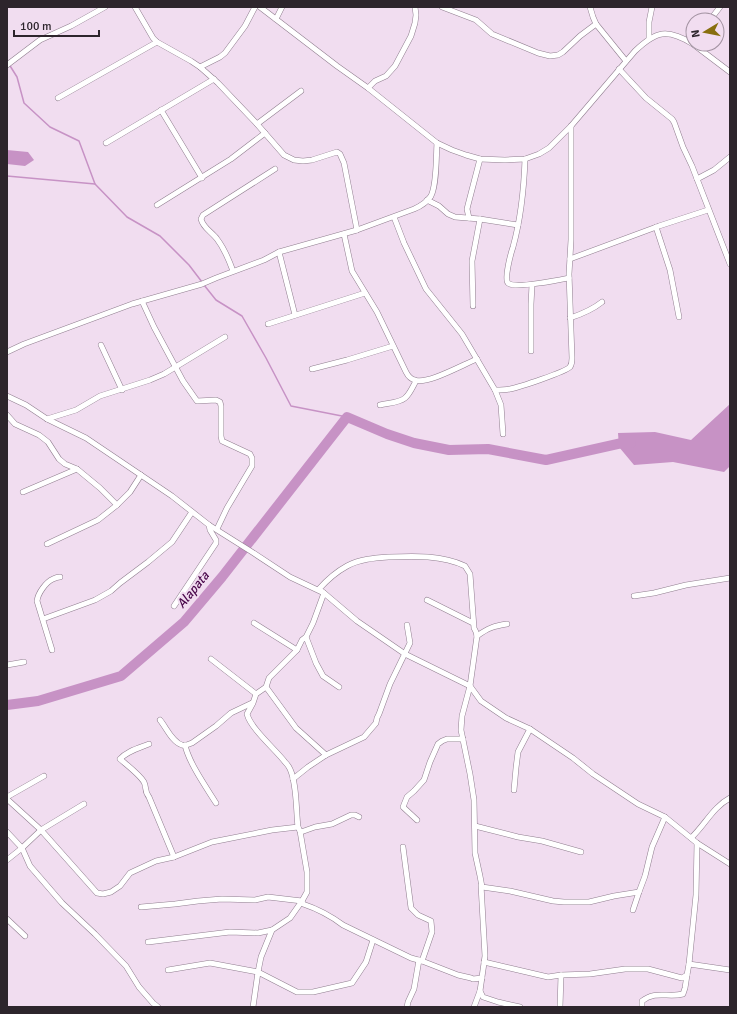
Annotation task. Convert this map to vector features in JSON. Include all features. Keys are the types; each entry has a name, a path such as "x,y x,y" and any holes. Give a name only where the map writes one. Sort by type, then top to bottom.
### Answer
{"street":[{"path":"7,65 40,40 77,23 105,7"},
{"path":"136,7 153,38 157,42 200,67 214,79 284,155 294,160 303,161 312,160 337,152 340,154 344,163 357,230"},
{"path":"200,67 225,53 245,26 255,7"},
{"path":"260,7 368,88 437,143 459,153 480,159 505,160 525,158 539,154 549,148 571,126 626,61 649,39 660,34 668,34 685,40"},
{"path":"276,19 282,7"},
{"path":"368,88 375,81 386,76 395,66 415,23 415,7"},
{"path":"442,7 476,20 492,34 538,53 550,56 558,55 563,52 580,36 596,24"},
{"path":"590,7 596,24 626,61"},
{"path":"649,39 649,22 652,7"},
{"path":"58,98 157,42"},
{"path":"704,52 730,72"},
{"path":"619,69 646,98 672,119 676,125 681,142 692,166 730,264"},
{"path":"106,143 214,79"},
{"path":"257,124 302,91"},
{"path":"162,110 202,178"},
{"path":"495,390 518,387 559,373 570,367 572,364 569,278 571,126"},
{"path":"157,205 231,159 265,133"},
{"path":"7,352 24,344 132,304 205,283 264,260 279,252 357,230 402,214 422,205 430,197 434,189 437,143"},
{"path":"697,179 714,170 730,157"},
{"path":"525,158 518,225 510,255 507,280 509,284 513,285 532,285 569,278"},
{"path":"469,218 467,209 480,159"},
{"path":"233,271 229,260 217,239 203,225 201,219 203,215 275,169"},
{"path":"427,200 455,217 518,225"},
{"path":"570,259 656,227 708,210"},
{"path":"394,217 404,243 426,289 462,334 495,390 501,405 503,434"},
{"path":"473,306 472,260 480,219"},
{"path":"656,227 670,270 679,317"},
{"path":"344,234 352,271 376,312 410,378 416,381 424,381 477,359"},
{"path":"279,252 295,315"},
{"path":"531,351 530,304 532,285"},
{"path":"268,324 365,293"},
{"path":"142,301 154,327 183,380 197,401 216,400 220,402 222,441 250,454 252,458 252,466 227,508 217,530"},
{"path":"570,318 587,312 602,302"},
{"path":"47,419 76,410 100,396 150,380 176,367 225,337"},
{"path":"101,345 122,390"},
{"path":"312,369 393,346"},
{"path":"380,405 404,399 416,381"},
{"path":"7,396 26,405 47,419 86,438 172,496 209,525 290,577 324,593"},
{"path":"7,415 15,424 39,435 48,442 59,459 65,464 77,469 118,505"},
{"path":"23,492 77,469"},
{"path":"47,544 98,520 118,505 130,492 141,475"},
{"path":"43,619 95,600 111,591 172,542 192,512"},
{"path":"174,606 216,543 209,525"},
{"path":"639,892 589,902 553,901 482,886 475,853 474,800 461,730 462,716 470,686 477,636 473,624 470,574 466,566 438,558 413,556 371,559 348,566 336,573 319,589 357,621 405,654 470,686 481,702 506,718 530,729 638,804 665,816 697,843 730,864"},
{"path":"52,650 37,601 40,592 49,582 60,577"},
{"path":"634,596 654,594 686,585 730,578"},
{"path":"148,942 230,932 258,933 272,930 290,918 307,892 307,872 290,768 255,728 247,714 256,694 266,687 269,678 297,650 302,640 306,637 324,593"},
{"path":"427,600 473,624"},
{"path":"254,623 297,650"},
{"path":"477,636 483,631 494,626 507,624"},
{"path":"293,779 308,766 326,755 364,737 376,723 390,684 410,643 408,625"},
{"path":"306,637 316,663 323,676 339,687"},
{"path":"211,660 256,694"},
{"path":"7,665 24,662"},
{"path":"266,687 296,728 326,755"},
{"path":"160,720 176,741 184,745 192,743 231,713 253,703"},
{"path":"514,790 518,752 530,729"},
{"path":"417,820 403,807 407,796 424,780 438,744 447,739 463,739"},
{"path":"149,744 127,753 120,759 143,780 146,793 174,857"},
{"path":"184,745 193,764 216,803"},
{"path":"44,776 7,798 40,830 97,893 103,894 111,892 120,886 130,873 212,842 272,830 299,829 301,832 315,826 332,824 351,815 359,816"},
{"path":"691,838 700,830 717,808 730,798"},
{"path":"7,860 22,848 40,830 84,804"},
{"path":"633,910 645,876 652,847 665,816"},
{"path":"475,826 518,837 542,841 582,852"},
{"path":"7,832 22,848 30,866 69,911 95,934 126,966 139,987 158,1007"},
{"path":"642,1007 642,1001 653,995 683,994 689,964 696,895 697,843"},
{"path":"403,847 411,908 418,915 431,920 432,932 421,961 414,989 407,1007"},
{"path":"474,1007 480,991 485,956 480,876"},
{"path":"141,907 198,900 255,900 268,897 302,901 304,904 318,909 335,919 343,926 404,955 458,975 473,979 482,978"},
{"path":"7,919 25,936"},
{"path":"253,1007 261,957 272,930"},
{"path":"168,970 210,963 258,972 296,992 313,992 352,983 366,962 373,940"},
{"path":"484,962 548,977 590,974 624,969 648,969 682,978 687,976"},
{"path":"689,964 730,970"},
{"path":"560,1007 561,975"},
{"path":"480,991 483,997 503,1005 520,1007"}],"shaded area":[{"path":"7,150 28,152 34,160 25,166 7,164"},
{"path":"730,404 730,466 724,472 673,462 634,465 619,447 618,433 655,432 691,440"}],"waterway":[{"path":"7,61 17,77 24,103 50,127 79,141 95,184 127,217 160,236 189,265 202,282"},
{"path":"7,176 95,184"},
{"path":"204,285 216,300 242,316 291,406 347,417"},
{"name":"Alapata","path":"7,705 38,701 121,676 184,622 222,577 347,417 387,434 414,443 449,450 488,449 546,460 622,443 631,443"}]}
